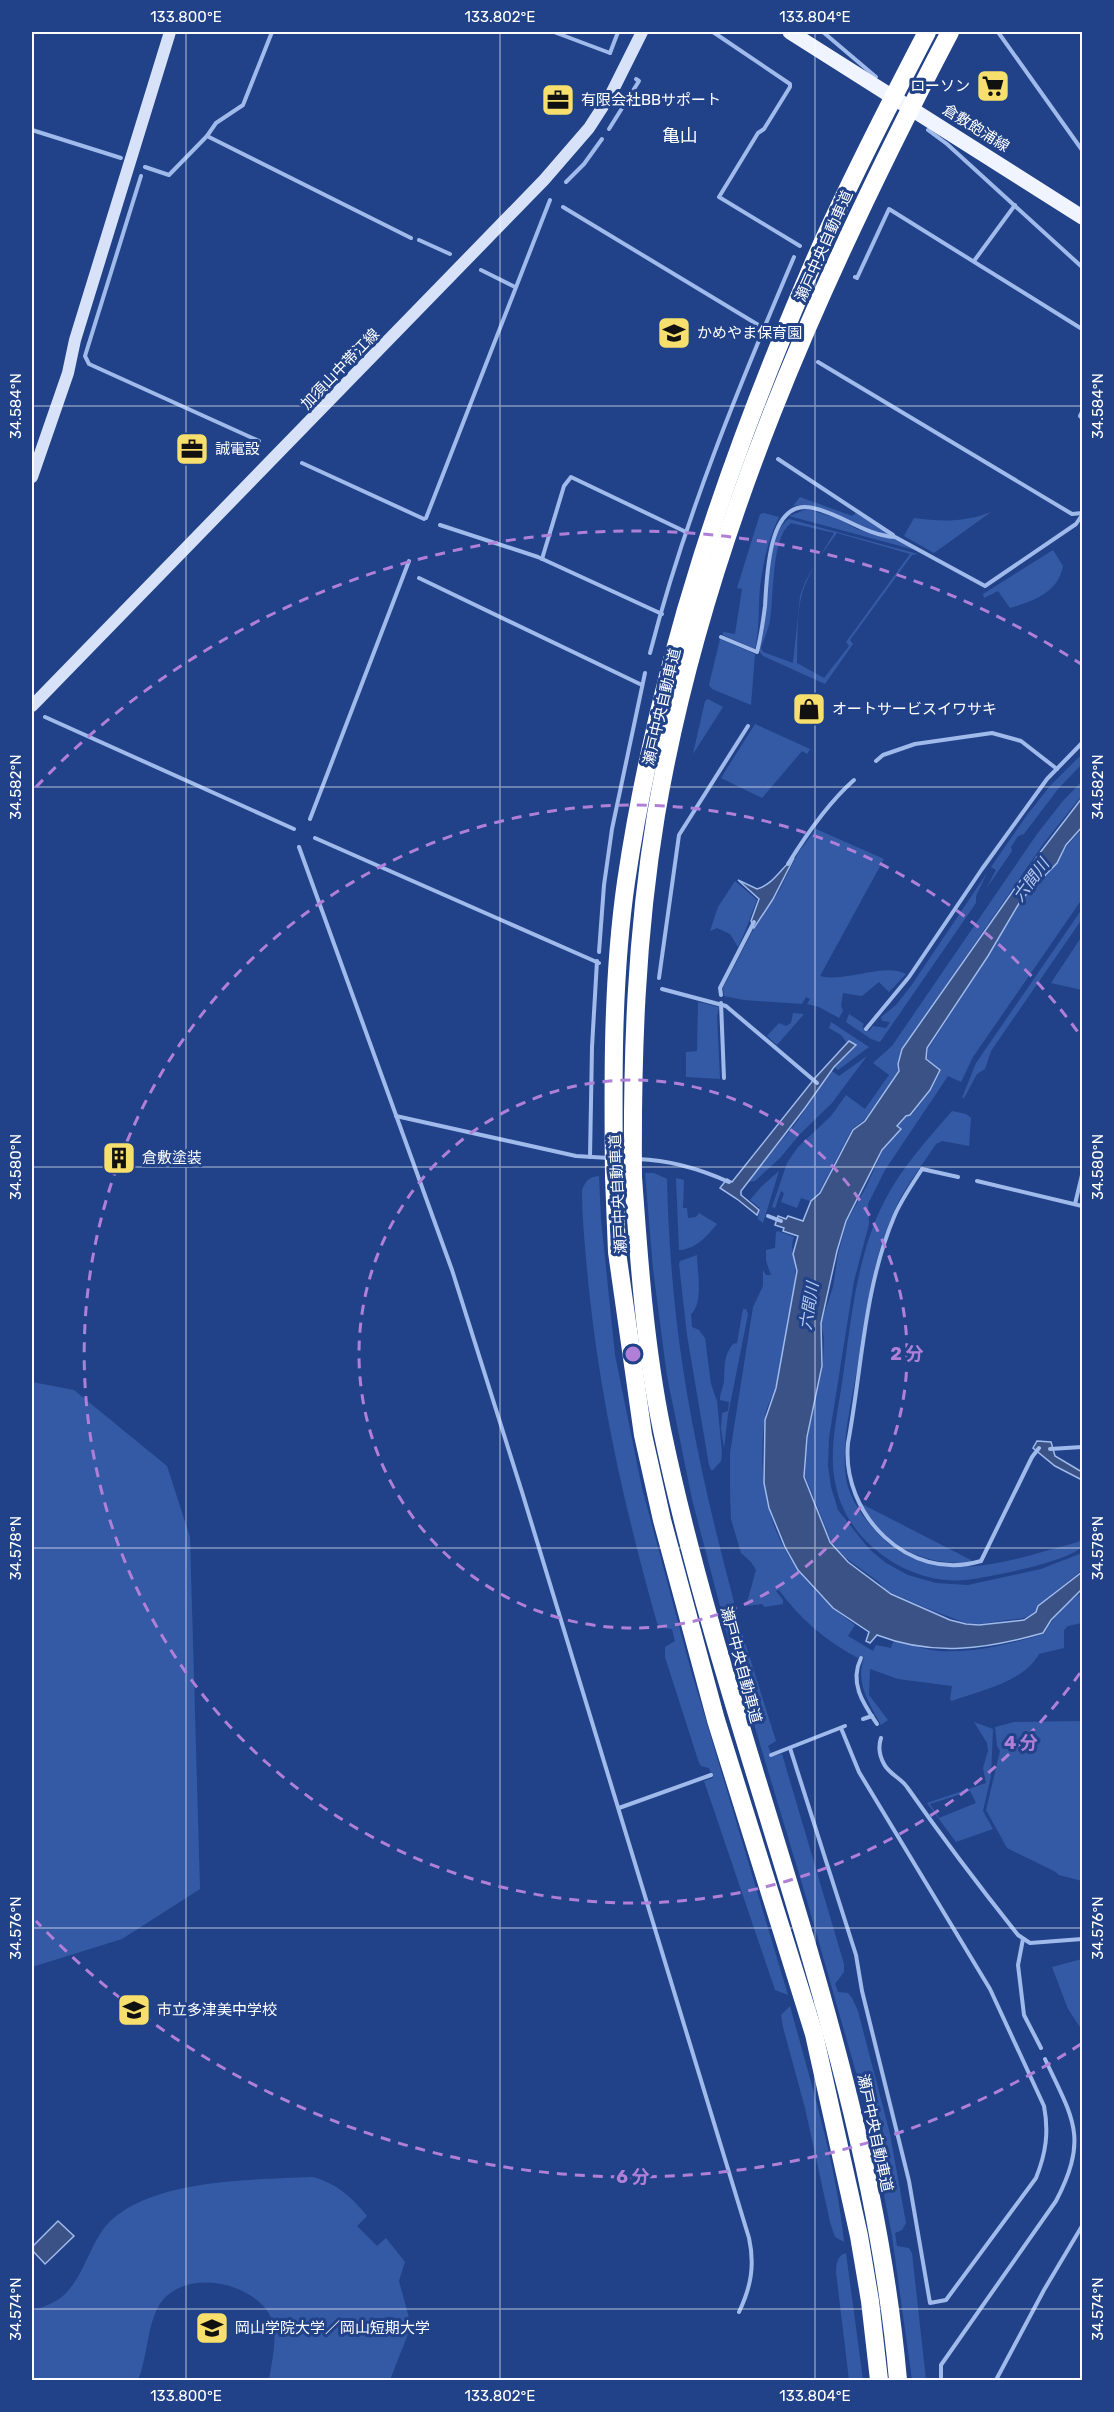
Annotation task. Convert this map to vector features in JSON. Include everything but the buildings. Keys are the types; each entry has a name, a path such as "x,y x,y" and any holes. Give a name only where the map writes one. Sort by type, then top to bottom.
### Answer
{"highway":[{"name":"瀬戸中央自動車道","path":"879,2380 870,2301 859,2236 814,2034 716,1720 662,1520 643,1435 617,1252 614,1177 614,1053 618,958 626,884 653,733 684,612 718,503 765,381 821,247 927,32"},
{"name":"瀬戸中央自動車道","path":"898,2380 889,2299 851,2102 808,1943 738,1722 681,1515 661,1426 638,1251 633,1177 632,1066 638,960 656,814 672,737 708,597 736,511 782,388 839,254 896,135 950,32"}],"main road":[{"path":"32,477 68,373 75,340 170,32"},
{"name":"加須山中帯江線","path":"32,706 544,180 589,128 611,94 642,32"},
{"name":"倉敷飽浦線","path":"790,32 1083,217"}],"shaded area":[{"path":"800,497 852,516 856,513 890,534 878,534 866,530 819,508 793,506"},
{"path":"807,509 836,518 857,529 882,537 895,538 915,550 789,516"},
{"path":"991,512 934,553 904,536 914,518 953,520 972,518"},
{"path":"760,514 779,517 769,542 763,569 755,649 723,635 723,632 735,634 742,589 737,588"},
{"path":"789,519 918,554 912,555 850,640 853,644 825,684 763,656 759,651 764,628 769,569 781,527","holes":["791,523 834,533 806,580 800,596 793,663 763,652 761,648 770,621 774,568 780,541","837,533 910,554 846,642 849,646 824,678 797,663 798,619 800,602 808,578"]},
{"path":"1053,550 1063,566 1060,575 1050,589 1036,599 1010,608 998,591 984,598 983,594"},
{"path":"720,639 755,654 751,705 712,689 709,685"},
{"path":"708,699 723,707 693,754 705,701"},
{"path":"755,724 810,749 807,754 802,751 762,798 721,778"},
{"path":"1082,754 1082,764 1058,789 1024,834 1018,836 1011,847 1012,851 986,889 996,870 991,867 1027,815 1050,786"},
{"path":"1082,781 1082,795 1044,843 901,1050 897,1064 898,1071 864,1120 852,1129 819,1192 810,1201 801,1198 797,1208 781,1202 784,1193 781,1191 775,1208 772,1207 787,1163 798,1147 831,1116 846,1095 865,1109 889,1075 873,1063 892,1046 1037,834"},
{"path":"816,829 884,859 820,976 841,977 887,970 906,974 889,992 879,982 862,996 843,993 841,1006 843,1011 839,1018 819,1007 807,1004 810,999 806,997 802,1004 744,1000 724,996 723,988 752,932 778,893 798,853"},
{"path":"1082,829 1082,899 973,1057 961,1082 948,1076 885,1170 868,1204 869,1224 854,1281 829,1438 828,1466 838,1510 869,1549 886,1563 908,1575 936,1583 968,1585 1041,1569 1082,1553 1082,1570 1037,1606 1036,1612 1024,1618 979,1624 966,1623 885,1590 880,1583 846,1558 831,1541 805,1476 808,1436 823,1365 824,1338 821,1323 833,1287 838,1254 847,1221 883,1150 902,1129 898,1126 906,1117 911,1116 931,1090 941,1070 927,1059 928,1049 990,954 1021,900 1057,863 1067,846"},
{"path":"987,873 976,896 976,903 880,1042 871,1039 846,1022 849,1014 864,1024 862,1027 869,1031 873,1026 886,1028 890,1022 882,1021 881,1017 896,1005 911,986"},
{"path":"735,881 757,900 738,947 730,934 717,928 710,931 718,907"},
{"path":"1082,909 1082,919 991,1051 985,1069 977,1074 962,1098 976,1063"},
{"path":"1082,936 1082,990 1051,983"},
{"path":"698,1002 719,1007 717,1016 720,1079 686,1077 686,1052 697,1051"},
{"path":"793,1013 804,1014 777,1045 767,1036 779,1023 786,1026 791,1023"},
{"path":"831,1022 869,1047 838,1070 834,1067 856,1045 850,1041 847,1043 841,1035 829,1028"},
{"path":"867,1056 832,1103 801,1133 780,1158 755,1181 747,1182 796,1123 832,1071 839,1076"},
{"path":"952,1111 966,1114 971,1118 969,1146 942,1141 936,1144 897,1205 879,1252 866,1310 847,1423 845,1464 847,1484 855,1503 871,1526 893,1547 917,1560 942,1566 969,1567 1024,1557 1078,1542 1082,1538 1082,1547 1061,1558 1031,1567 974,1579 952,1580 929,1577 908,1570 888,1559 870,1545 855,1528 843,1508 836,1487 833,1448 852,1313 867,1245 884,1202 898,1178"},
{"path":"779,1171 763,1223 758,1219 760,1208 750,1200"},
{"path":"645,1173 654,1173 667,1179 676,1316 686,1388 708,1496 734,1602 731,1608 722,1614 692,1499 667,1376 653,1269"},
{"path":"599,1176 601,1220 615,1355 642,1488 690,1667 788,1995 775,1990 704,1781 713,1778 709,1768 701,1766 698,1760 665,1657 665,1647 675,1641 672,1629 662,1628 657,1623 625,1499 600,1375 584,1240 582,1190 588,1180"},
{"path":"676,1178 684,1180 683,1208 687,1208 688,1218 696,1217 699,1213 717,1224 696,1245 679,1250"},
{"path":"778,1231 794,1237 792,1249 795,1280 776,1386 765,1416 762,1449 769,1508 778,1535 791,1559 808,1582 829,1604 855,1625 848,1636 873,1651 876,1645 891,1648 893,1642 933,1650 966,1651 1031,1638 1044,1634 1060,1611 1082,1593 1082,1623 1068,1626 1064,1630 1064,1648 1039,1654 1032,1664 1012,1679 952,1701 950,1700 952,1686 898,1679 870,1669 869,1695 888,1720 881,1725 862,1684 864,1658 859,1656 858,1658 824,1637 805,1620 779,1590 776,1591 783,1600 783,1604 765,1607 762,1604 746,1606 756,1570 741,1553 731,1519 730,1453 753,1307 763,1286 763,1270 766,1275 771,1275 766,1261 766,1250 775,1248"},
{"path":"697,1255 699,1295 691,1314 692,1327 699,1330 705,1338 711,1384 717,1401 722,1453 721,1461 713,1470 709,1465 687,1335 679,1264 680,1261"},
{"path":"743,1309 746,1309 748,1314 728,1415 724,1448 721,1429 722,1413 728,1411 729,1402 720,1400 720,1397 726,1357 733,1344 737,1343"},
{"path":"32,1382 74,1390 167,1466 190,1537 200,1889 122,1939 32,1967"},
{"path":"862,1504 972,1562 938,1561 907,1551 881,1531"},
{"path":"733,1626 741,1630 776,1741 768,1746 772,1756 782,1754 844,1964 844,1972 835,1984 838,1992 848,1993 858,2011 890,2134 906,2223 902,2230 895,2233 897,2246 909,2248 912,2253 926,2380 912,2380 892,2236 869,2118 806,1897 725,1628"},
{"path":"1082,1721 1082,1881 1059,1875 1007,1848 986,1810 1000,1751 997,1746 995,1727 1014,1722"},
{"path":"974,1722 993,1729 991,1776 983,1811 993,1829 956,1842 927,1803 986,1783 983,1768 988,1751 987,1743","holes":["970,1791 976,1803 939,1818 930,1804"]},
{"path":"1082,1959 1082,2030 1068,2009 1052,1967"},
{"path":"790,2006 829,2153 844,2242 835,2237 830,2222 805,2108 783,2027 781,2015"},
{"path":"312,2177 336,2187 350,2197 367,2216 357,2226 377,2246 386,2238 405,2262 399,2281 409,2318 408,2334 390,2380 269,2380 274,2327 268,2312 246,2293 216,2283 201,2283 186,2285 173,2291 162,2301 153,2318 138,2380 32,2380 32,2311 53,2303 71,2288 104,2228 122,2212 146,2199 201,2185 231,2181"},
{"path":"846,2253 863,2380 849,2380 836,2272 839,2258"}],"water":[{"name":"六間川","path":"1082,798 1082,827 1066,845 1057,863 1021,900 988,956 927,1048 926,1059 940,1070 930,1090 910,1115 906,1116 897,1126 901,1129 882,1150 846,1221 821,1323 822,1366 807,1437 804,1477 830,1542 848,1562 891,1594 950,1620 979,1625 1024,1620 1036,1612 1038,1606 1082,1572 1082,1589 1051,1620 1043,1633 1022,1639 980,1646 940,1648 898,1642 877,1635 870,1643 866,1641 869,1632 833,1608 798,1570 785,1547 769,1508 764,1483 765,1420 776,1388 797,1271 793,1254 798,1236 783,1231 784,1228 775,1225 778,1216 786,1219 788,1216 803,1221 811,1201 820,1193 853,1130 865,1121 899,1071 898,1064 902,1049 1039,854"},
{"path":"794,858 773,899 754,928 751,921 759,899 738,880 757,889 763,887"},
{"path":"849,1041 856,1045 834,1067 741,1191 741,1195 759,1210 757,1215 720,1188 727,1179 732,1182 815,1078"},
{"path":"1037,1441 1051,1442 1055,1456 1082,1472 1082,1480 1055,1466 1033,1448"},
{"path":"58,2221 74,2236 45,2264 32,2250 32,2247"}],"waterway":[{"path":"207,136 216,123 243,105 272,32"},
{"path":"554,32 610,53"},
{"path":"610,53 618,32"},
{"path":"713,32 790,84 764,129 758,133 719,197 800,246"},
{"path":"823,32 876,77"},
{"path":"998,32 1082,150"},
{"path":"609,129 639,81 636,79"},
{"path":"32,130 121,158"},
{"path":"928,130 947,144 1082,267"},
{"path":"145,167 169,175 207,136 411,238"},
{"path":"566,182 584,164 602,139"},
{"path":"141,176 85,356 89,364 259,441"},
{"path":"426,518 550,200"},
{"path":"974,261 1015,205"},
{"path":"563,207 765,329"},
{"path":"855,277 857,278 889,209 1082,329"},
{"path":"419,240 450,254"},
{"path":"650,653 664,602 714,452 794,257"},
{"path":"481,270 515,287"},
{"path":"818,362 1072,514 1082,513"},
{"path":"1082,412 1080,416 1082,418"},
{"path":"778,459 893,535"},
{"path":"302,463 424,519"},
{"path":"542,559 564,486 571,477 686,532"},
{"path":"721,637 757,652 772,543 786,515 798,508 824,511 863,529 895,537 985,586 1076,524 1082,515"},
{"path":"440,525 538,557 662,614"},
{"path":"310,819 409,561"},
{"path":"419,578 642,685"},
{"path":"599,952 604,885 612,829 645,673"},
{"path":"45,717 294,829"},
{"path":"659,978 679,835 748,726"},
{"path":"876,761 883,755 915,744 992,733 1021,741 1057,769"},
{"path":"866,1029 909,977 982,869 1047,779 1082,743"},
{"path":"788,864 818,820 854,780"},
{"path":"315,838 599,963"},
{"path":"299,847 452,1270 522,1492 749,2238 752,2257 751,2276 739,2312"},
{"path":"721,995 720,988 754,922"},
{"path":"590,1157 592,1047 597,961"},
{"path":"662,989 726,1006 817,1083"},
{"path":"721,1003 724,1078"},
{"path":"396,1116 576,1156 609,1158"},
{"path":"638,1159 684,1166 729,1182"},
{"path":"958,1177 922,1169 897,1211 884,1244 870,1300 848,1443 849,1469 856,1494 868,1517 885,1537 905,1552 928,1562 954,1565 981,1561 1032,1457 1039,1448"},
{"path":"1075,1204 1082,1175"},
{"path":"977,1181 1082,1206"},
{"path":"768,1216 781,1221"},
{"path":"1050,1449 1082,1447"},
{"path":"861,1658 856,1676 857,1684 877,1724"},
{"path":"863,1719 872,1716"},
{"path":"771,1755 845,1726"},
{"path":"790,1748 856,1955 862,1991 909,2181 930,2303 946,2300 1036,2178 1046,2142 1044,2106 990,1989 859,1772 841,1728"},
{"path":"881,1738 880,1751 886,1767 907,1787 1018,1935 1030,1943 1082,1939"},
{"path":"619,1808 711,1775"},
{"path":"1023,1939 1018,1965 1024,2015 1041,2048"},
{"path":"941,2380 941,2365 1056,2201 1066,2179 1072,2160 1073,2128 1063,2098 1045,2059"},
{"path":"996,2380 1044,2290 1082,2226"}],"place":[{"name":"ローソン","path":"993,86"},
{"name":"有限会社BBサポート","path":"558,100"},
{"name":"かめやま保育園","path":"674,333"},
{"name":"誠電設","path":"192,449"},
{"name":"オートサービスイワサキ","path":"809,709"},
{"name":"倉敷塗装","path":"119,1158"},
{"name":"市立多津美中学校","path":"134,2010"},
{"name":"岡山学院大学／岡山短期大学","path":"212,2328"}],"district":[{"name":"亀山","path":"680,136"}]}
